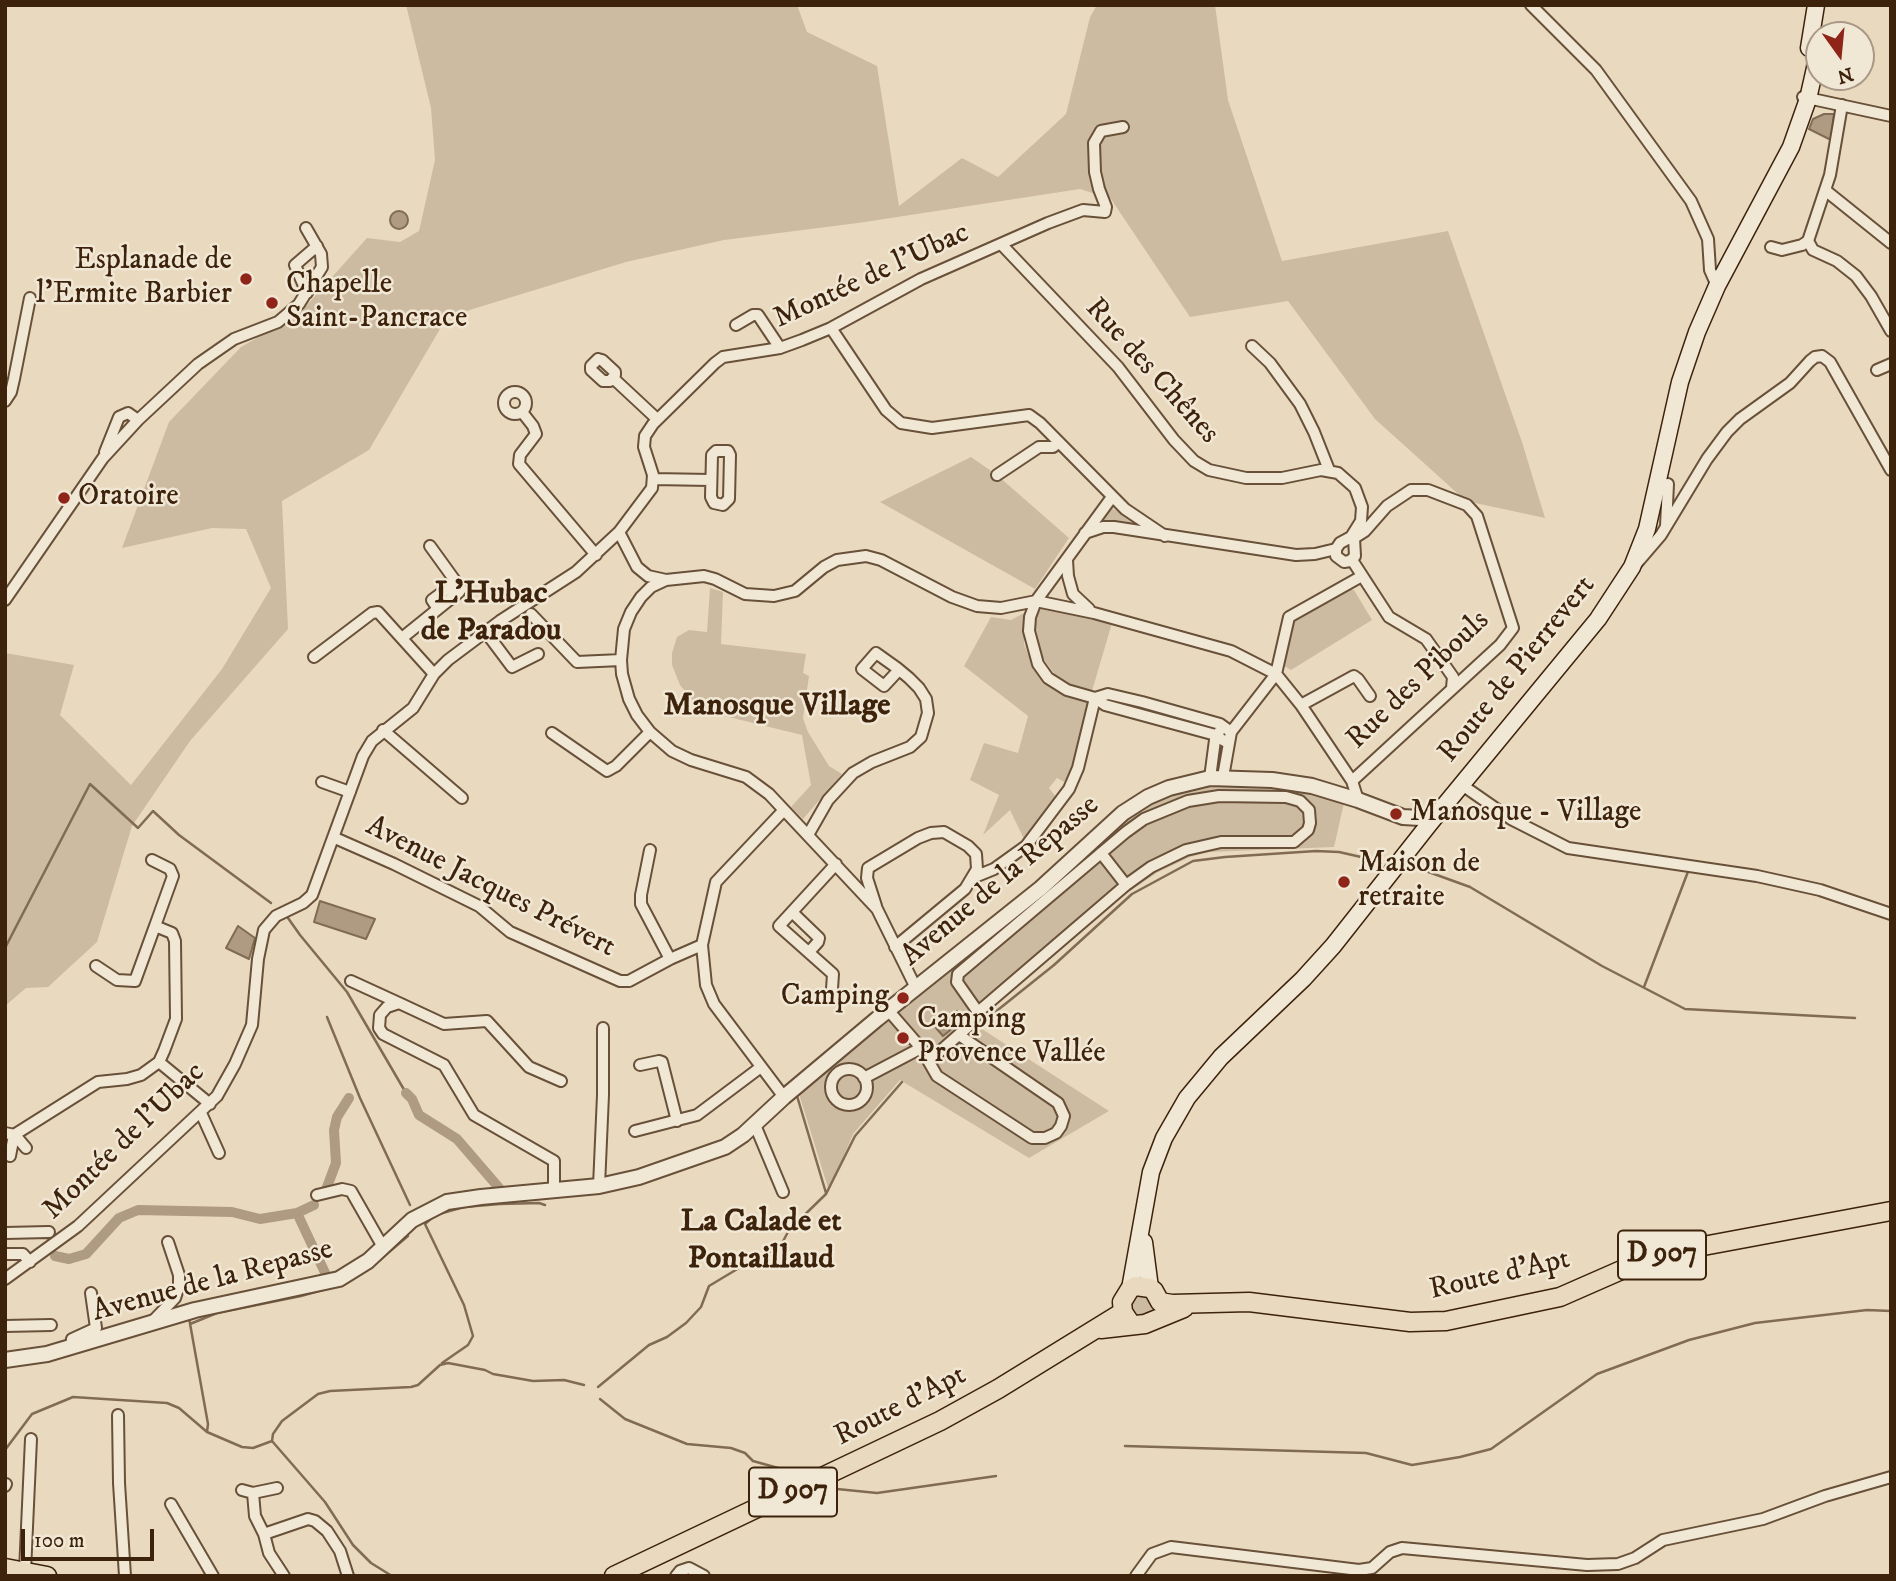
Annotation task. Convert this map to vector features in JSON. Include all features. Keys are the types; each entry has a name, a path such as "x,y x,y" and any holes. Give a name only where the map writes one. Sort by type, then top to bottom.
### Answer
{"main road":[{"path":"1801,102 1816,5"},
{"path":"1801,102 1806,91"},
{"name":"Route de Pierrevert","path":"1130,1289 1154,1161 1175,1115 1221,1057 1303,979 1333,946 1424,824 1462,785 1598,619 1632,567 1663,483 1680,382 1697,332 1717,286 1791,147 1801,102"},
{"name":"Route d'Apt","path":"1094,1330 1151,1308 1249,1302 1410,1322 1446,1321 1560,1297 1671,1252 1891,1212"},
{"name":"Route de Pierrevert","path":"1143,1215 1151,1308"},
{"path":"1136,1286 1151,1308 1129,1321 1123,1312 1122,1302 1130,1289 1136,1286"},
{"name":"Route d'Apt","path":"614,1576 940,1421 999,1389 1123,1312"},
{"path":"5,1568 47,1576"}],"street":[{"path":"1531,5 1596,70 1691,201 1708,239 1710,270 1717,286"},
{"path":"1801,102 1842,105 1891,116"},
{"path":"1771,247 1782,250 1808,241 1837,143 1842,105"},
{"name":"Montée de l'Ubac","path":"5,1279 78,1226 210,1104 227,1080 252,1025 258,959 264,930 276,916 310,898 368,747 383,730 418,702 434,674 485,632 576,572 619,532 649,493 653,479 645,452 645,441 647,432 657,419 720,359 780,348 831,328 921,279 1079,211 1106,211 1095,172 1094,143 1101,131 1123,127"},
{"path":"1825,190 1891,243"},
{"path":"5,600 103,458 119,417 128,413 138,420 198,364 234,339 283,319 307,293 322,267 323,257 306,228"},
{"path":"1808,241 1813,250 1837,261 1856,276 1891,331"},
{"name":"Rue des Chênes","path":"1002,245 1118,367 1174,440 1199,465 1232,476 1265,479 1329,470"},
{"path":"307,293 295,265 317,246"},
{"path":"5,401 11,392 30,298"},
{"path":"736,325 758,315 780,348"},
{"path":"831,328 886,410 901,423 933,428 1025,414 1040,423 1140,525 1165,536 1291,555 1315,554 1336,549"},
{"path":"1252,346 1270,363 1293,393 1314,432 1329,470 1345,477 1355,488 1360,499 1362,517 1352,537 1339,544 1336,549 1336,556 1341,561 1352,560"},
{"path":"1632,567 1655,544 1719,441 1734,425 1785,387 1818,356 1828,360 1836,372 1891,470"},
{"path":"1877,370 1891,364"},
{"path":"613,378 657,419"},
{"path":"522,412 536,434 520,455 520,466 596,555"},
{"path":"997,475 1039,447 1053,447 1059,442"},
{"path":"728,451 727,503 721,505 713,502 711,480 712,453 728,451"},
{"path":"653,479 711,480"},
{"path":"1666,527 1663,483 1679,485 1693,481"},
{"name":"Rue des Pibouls","path":"1352,537 1365,531 1387,506 1414,489 1428,490 1468,505 1475,512 1513,628 1505,639 1352,781"},
{"path":"1112,497 1036,600 1029,627 1031,646 1038,664 1048,678 1061,688 1095,698 1105,705 1216,736 1231,731"},
{"path":"1085,533 1107,527 1140,525"},
{"path":"619,532 637,567 641,597"},
{"path":"1352,537 1356,553 1352,560"},
{"path":"402,638 438,609 432,600 456,582 430,546"},
{"path":"877,909 784,810 752,780 684,757 667,748 637,715 629,699 621,660 625,624 641,597 651,587 666,580 710,577 745,594 774,596 795,591 837,560 862,556 881,560 952,597 977,606 1001,608 1036,600 1231,651 1276,674 1301,705 1352,781 1358,800"},
{"path":"1067,559 1073,594 1094,613"},
{"path":"1352,560 1389,617 1426,639 1453,677 1452,688"},
{"path":"637,567 650,577 666,580"},
{"path":"1216,777 1231,731 1276,674 1289,617 1362,576"},
{"path":"314,657 374,612 379,613 434,674"},
{"path":"531,614 578,662 621,660"},
{"path":"485,632 513,668 538,654"},
{"path":"808,835 828,800 853,773 912,746 921,737 928,721 927,704 919,688 900,671"},
{"path":"1301,705 1354,676 1370,696"},
{"path":"1095,698 1111,695 1220,724 1231,731"},
{"path":"972,878 999,866 1031,841 1069,789 1077,772 1095,698"},
{"path":"383,730 462,798"},
{"path":"552,733 607,771 616,766 650,732"},
{"path":"1216,736 1216,777"},
{"name":"Avenue de la Repasse","path":"5,1360 29,1359 195,1311 340,1279 361,1266 412,1220 447,1202 481,1196 599,1186 639,1177 712,1153 734,1142 755,1125 784,1097 888,1010 1041,888 1131,807 1169,788 1216,777 1292,782 1358,800 1424,824"},
{"path":"322,782 350,792"},
{"path":"1462,785 1511,819 1568,848 1757,876 1820,890 1891,914"},
{"path":"929,1061 959,1035 978,1012 1126,885 1162,861 1210,844 1228,841 1294,842 1308,830 1309,810 1300,801 1274,796 1219,796 1173,806 1144,819 958,974 956,979 959,985 978,1012"},
{"path":"784,810 716,882 702,945 706,985 714,1004 784,1097"},
{"path":"895,947 958,896 972,878 978,860 971,848 944,832 926,834 868,868 867,878 877,909 895,947 916,988"},
{"name":"Avenue Jacques Prévert","path":"335,838 479,906 509,932 620,981 629,981 702,945"},
{"path":"650,850 640,895 641,904 670,959"},
{"path":"1101,853 1126,885"},
{"path":"96,966 118,980 135,981 173,876 170,869 152,860"},
{"path":"832,989 834,975 780,927 780,923 836,864"},
{"path":"792,912 819,938 809,952"},
{"path":"9,1134 98,1082 132,1078 159,1062 176,1023 175,941 172,933 155,926"},
{"path":"351,981 444,1024 487,1021 529,1067 561,1081"},
{"path":"399,1003 382,1012 379,1021 381,1032 443,1063 474,1115 554,1161 554,1191"},
{"path":"888,1010 921,1048 937,1076 1028,1136 1037,1139 1056,1133 1064,1116 1058,1103 959,1035"},
{"path":"599,1186 603,1028"},
{"path":"864,1078 921,1048"},
{"path":"159,1062 210,1104"},
{"path":"640,1065 662,1062 677,1121"},
{"path":"635,1131 697,1115 761,1067"},
{"path":"201,1113 219,1153"},
{"path":"755,1125 783,1192"},
{"path":"9,1134 26,1148"},
{"path":"9,1134 10,1156"},
{"path":"317,1195 342,1189 351,1191 383,1247"},
{"path":"5,1233 49,1232"},
{"path":"151,1324 174,1298 179,1286 168,1242"},
{"path":"5,1254 23,1254 30,1262"},
{"path":"71,1348 72,1339 96,1328 91,1293"},
{"path":"5,1326 51,1325"},
{"path":"118,1415 125,1576"},
{"path":"25,1571 31,1439"},
{"path":"1136,1576 1152,1555 1171,1547 1359,1570 1372,1568 1390,1552 1402,1548 1587,1566 1618,1564 1635,1558 1663,1540 1763,1519 1825,1496 1891,1477"},
{"path":"277,1488 247,1492 269,1553 284,1576"},
{"path":"171,1504 213,1576"},
{"path":"264,1534 308,1519 315,1521 327,1531 340,1551 348,1576"},
{"path":"676,1576 680,1571 689,1569 704,1576"}],"shaded area":[{"path":"406,5 797,5 807,32 877,66 899,206 962,158 998,177 1066,114 1090,17 1097,5 1215,5 1228,100 1282,261 1448,231 1522,442 1545,518 1466,501 1375,419 1288,301 1190,317 1111,199 1080,189 858,223 724,240 626,262 447,317 369,450 282,501 288,629 190,741 132,826 97,942 48,987 26,988 5,1006 5,653 74,665 60,715 131,785 222,669 271,588 246,529 212,528 122,548 169,422 241,347 298,315 367,238 400,242 419,231 435,160 431,108"},
{"path":"1824,114 1834,114 1831,140 1809,129 1813,119"},
{"path":"399,211 405,214 408,220 405,226 399,229 393,226 390,220 393,214"},
{"path":"971,457 997,475 1069,538 1035,589 880,502"},
{"path":"1110,507 1135,522 1102,521"},
{"path":"710,588 723,592 721,644 806,654 803,673 809,676 803,718 808,732 829,766 842,774 803,819 791,807 811,785 802,735 700,710 680,685 672,665 672,653 677,637 689,630 707,632"},
{"path":"1348,589 1354,590 1372,620 1291,670 1281,664 1292,620"},
{"path":"1043,605 1112,623 1092,691 1072,687 1056,676 1037,650 1033,633 1034,614 1038,607"},
{"path":"1024,613 1024,644 1034,670 1055,689 1089,703 1081,746 1073,767 1064,782 1057,778 1049,788 1056,797 1024,839 1010,810 983,835 999,795 970,780 984,743 1018,753 1028,716 964,666 991,617 1011,620"},
{"path":"1226,783 1304,791 1344,803 1334,847 1209,852 1190,857 1158,872 1121,897 980,1019 979,1025 982,1029 1109,1111 1029,1158 900,1080 853,1134 829,1191 799,1094 1085,856 1135,810 1164,796 1195,787"},
{"path":"320,901 375,919 366,939 314,922"},
{"path":"238,926 255,938 249,959 226,948"},
{"path":"957,1011 963,1020 943,1036 936,1028"},
{"path":"1137,1295 1145,1295 1152,1302 1152,1310 1145,1317 1137,1317 1130,1310 1130,1302"}],"waterway":[{"path":"5,948 90,784 138,828 153,811 179,835 271,903"},
{"path":"979,1025 1054,965 1132,894 1193,861 1316,851 1361,857"},
{"path":"1412,866 1470,887 1602,966 1685,1009 1855,1018"},
{"path":"1644,987 1689,869"},
{"path":"288,918 347,992 406,1093"},
{"path":"327,1017 360,1098 410,1205"},
{"path":"598,1387 649,1345 667,1337 686,1323 701,1307 709,1286 780,1247 789,1230 826,1194 855,1136 902,1082"},
{"path":"406,1093 412,1099 419,1115 457,1139 500,1189"},
{"path":"797,1096 826,1193"},
{"path":"327,1187 336,1163 334,1130 337,1117 349,1098"},
{"path":"439,1214 464,1207 539,1203 545,1205"},
{"path":"297,1213 314,1205"},
{"path":"55,1256 69,1259 86,1254 119,1218 138,1210 232,1212 260,1219 297,1213 327,1277"},
{"path":"433,1217 425,1224 464,1305 473,1336 468,1345 442,1363"},
{"path":"376,1263 408,1236"},
{"path":"344,1284 362,1273"},
{"path":"190,1324 217,1313 337,1286"},
{"path":"1125,1446 1366,1453 1412,1465 1460,1457 1491,1449 1597,1374 1689,1340 1755,1323 1867,1310 1891,1311"},
{"path":"189,1318 208,1424 207,1432"},
{"path":"272,1441 273,1434 282,1421 318,1394 411,1387 418,1385 440,1365 448,1363 533,1381 564,1380 584,1385"},
{"path":"5,1450 32,1414 73,1397 167,1403 179,1408 207,1432 242,1447 253,1448 272,1441 325,1502 353,1545 371,1563 392,1576"},
{"path":"600,1399 625,1419 687,1444 731,1448 745,1453 753,1461 807,1476"},
{"path":"827,1488 877,1493 996,1476"}],"place":[{"name":"Esplanade de l'Ermite Barbier","path":"246,279"},
{"name":"Chapelle Saint-Pancrace","path":"272,303"},
{"name":"Oratoire","path":"64,498"},
{"name":"Manosque - Village","path":"1396,814"},
{"name":"Maison de retraite","path":"1344,882"},
{"name":"Camping","path":"903,998"},
{"name":"Camping Provence Vallée","path":"903,1038"}],"district":[{"name":"L'Hubac de Paradou","path":"491,614"},
{"name":"Manosque Village","path":"777,707"},
{"name":"La Calade et Pontaillaud","path":"761,1242"}]}
